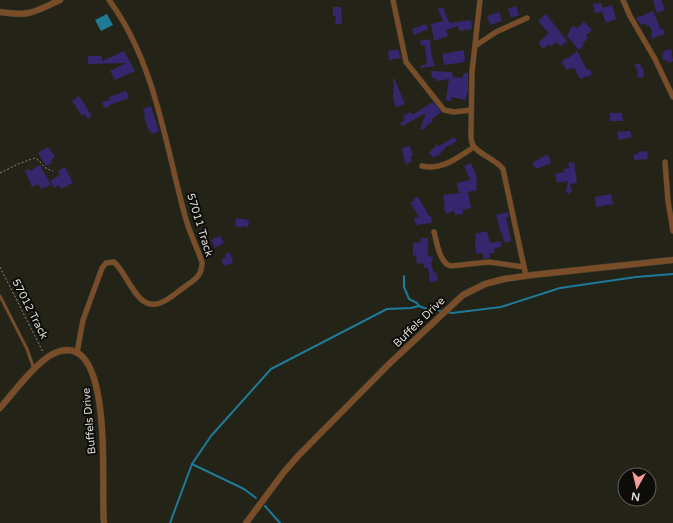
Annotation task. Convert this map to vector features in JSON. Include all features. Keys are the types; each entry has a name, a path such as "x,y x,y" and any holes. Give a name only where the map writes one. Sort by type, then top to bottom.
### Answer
{"street":[{"path":"0,12 14,15 33,13 60,0"},
{"name":"57011 Track","path":"78,353 83,320 102,268 106,263 114,262 119,266 139,298 144,303 152,304 160,303 166,300 194,280 200,275 202,270 202,262 186,218 166,139 148,77 131,35 109,0"},
{"path":"393,0 405,57 409,66 444,110 454,112 471,110"},
{"path":"480,0 472,72 472,142 474,147 498,163 503,169 526,276"},
{"path":"623,0 630,16 655,59 673,97"},
{"path":"475,46 496,32 527,18"},
{"path":"422,166 432,168 440,166 474,147"},
{"path":"665,162 668,201 673,230"},
{"path":"434,232 444,262 447,265 451,266 489,262 524,267"},
{"name":"Buffels Drive","path":"246,523 284,472 298,456 369,384 463,295 485,284 504,279 673,260"},
{"path":"0,408 46,358 61,351 69,350 78,353"},
{"name":"Buffels Drive","path":"78,353 85,359 91,369 97,386 100,403 104,523"}],"lane":[{"path":"0,296 35,369"}],"path":[{"path":"0,173 31,158 38,159 43,167 53,171"},
{"name":"57012 Track","path":"0,267 46,358"}],"water":[{"path":"107,14 113,25 101,31 95,20"}],"building":[{"path":"653,0 661,0 665,10 657,13"},
{"path":"602,3 602,8 612,5 616,19 606,23 602,12 595,13 593,4"},
{"path":"516,6 519,15 511,18 508,9"},
{"path":"333,7 341,7 342,24 335,24 336,16 333,16"},
{"path":"443,7 450,23 471,20 472,29 459,31 458,26 446,30 448,36 434,41 431,24 443,21 438,9"},
{"path":"653,11 661,30 663,29 665,34 651,39 652,32 649,25 646,26 645,23 641,25 636,18"},
{"path":"499,12 502,21 490,25 487,16"},
{"path":"546,14 567,41 561,46 556,42 551,47 549,44 543,49 539,44 539,42 549,33 538,21"},
{"path":"584,22 592,30 586,35 588,38 579,50 567,36 572,26 577,28"},
{"path":"426,24 428,29 414,35 412,29"},
{"path":"430,39 431,53 435,66 421,68 420,66 427,64 425,45 421,46 420,41"},
{"path":"398,49 401,58 389,60 388,51"},
{"path":"671,49 673,61 668,63 667,60 663,60 662,55 664,54 663,51"},
{"path":"464,50 465,62 444,65 442,54"},
{"path":"124,51 135,71 115,80 110,71 126,63 88,64 88,56 102,56 102,61"},
{"path":"577,51 587,70 590,69 592,75 580,79 574,68 567,70 561,62"},
{"path":"637,63 640,64 642,69 643,68 644,77 638,78 637,69 634,66"},
{"path":"431,71 452,72 453,77 462,78 464,73 468,73 468,92 465,100 451,97 451,101 446,100 449,79 436,81 435,78 432,78"},
{"path":"394,78 405,104 396,107 393,93"},
{"path":"126,91 129,98 104,108 102,102 110,100 109,97"},
{"path":"79,96 92,116 88,119 84,114 82,116 72,101"},
{"path":"433,102 441,112 432,119 433,121 427,125 424,130 420,129 426,113 402,126 400,123 405,120 403,116 411,112 412,115"},
{"path":"151,106 159,131 152,134 151,131 149,132 143,109"},
{"path":"610,113 622,113 623,121 610,121"},
{"path":"630,131 632,137 619,140 617,132"},
{"path":"454,137 457,141 449,146 448,145 438,156 437,155 434,158 429,153 437,144 439,146"},
{"path":"410,146 413,156 410,157 412,162 405,164 402,148"},
{"path":"48,147 55,157 51,160 52,163 46,166 38,153"},
{"path":"647,151 648,159 634,160 634,154"},
{"path":"548,154 551,163 536,169 532,163"},
{"path":"574,162 577,183 570,184 572,191 569,194 566,191 568,181 557,183 555,174 564,172 564,169 569,168 568,163"},
{"path":"471,163 477,178 477,190 468,192 471,208 463,210 463,214 455,215 454,211 446,214 443,206 445,207 443,195 459,193 457,183 470,180 464,166"},
{"path":"40,165 51,185 41,189 38,184 32,187 25,171 29,169 30,171"},
{"path":"65,167 73,183 61,189 59,185 54,188 50,181 60,175 58,171"},
{"path":"611,194 613,204 596,207 595,197"},
{"path":"418,197 429,216 431,216 432,223 416,225 414,218 419,217 410,202 414,201 413,199"},
{"path":"508,212 509,217 506,217 511,241 505,243 496,215"},
{"path":"236,218 249,220 248,227 242,226 242,228 235,226"},
{"path":"487,231 490,243 500,241 502,246 494,249 495,252 489,254 490,258 483,259 483,253 476,254 475,234"},
{"path":"220,236 224,243 215,248 211,240"},
{"path":"421,238 428,238 428,256 433,257 431,264 434,273 436,272 438,281 430,282 428,268 424,268 423,263 417,264 416,255 413,256 413,243 420,243"},
{"path":"230,252 233,263 224,266 221,260 226,257 225,254"}],"waterway":[{"path":"446,312 452,313 501,307 560,288 636,277 673,274"},
{"path":"404,276 404,287 409,299 417,303 419,306"},
{"path":"170,523 192,464 211,436 271,369 387,309 411,308 419,306 427,309 442,311"},
{"path":"192,464 244,489 256,498"},
{"path":"265,506 280,523"}]}
